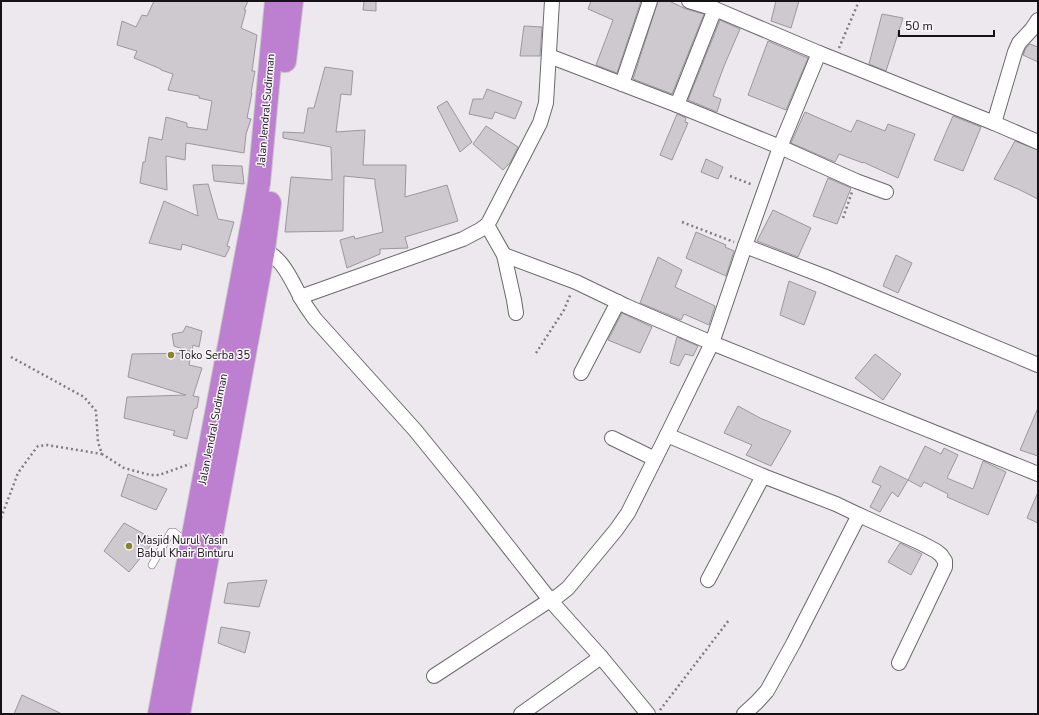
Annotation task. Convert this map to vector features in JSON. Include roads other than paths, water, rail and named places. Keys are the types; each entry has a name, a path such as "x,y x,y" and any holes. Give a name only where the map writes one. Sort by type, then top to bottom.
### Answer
{"highway":[{"name":"Jalan Jendral Sudirman","path":"261,214 259,183 276,1"},
{"name":"Jalan Jendral Sudirman","path":"179,714 256,247 292,1"},
{"name":"Jalan Jendral Sudirman","path":"159,714 208,458 256,247"}],"street":[{"path":"300,297 463,239 487,225 507,190 540,123 546,103 552,1"},
{"path":"622,84 650,1"},
{"path":"689,1 715,9 834,60 994,123 1038,142"},
{"path":"677,105 715,9"},
{"path":"994,123 1015,52 1019,44 1038,20"},
{"path":"434,676 568,588 616,530 628,513 712,343 780,147 819,53"},
{"path":"549,56 677,105 780,147 856,181 886,192"},
{"path":"487,225 504,255 516,313"},
{"path":"745,246 826,277 1038,365"},
{"path":"256,247 278,260 283,265 291,277 300,297 315,319 415,430 550,600 601,657 648,714"},
{"path":"504,255 576,282 712,343 1038,474"},
{"path":"581,373 618,302"},
{"path":"667,435 763,476 836,504 926,545 942,555 945,562 945,567 899,663"},
{"path":"612,438 655,459"},
{"path":"708,580 763,476"},
{"path":"744,714 767,691 793,644 859,515"},
{"path":"521,714 601,657"}],"lane":[{"path":"152,565 170,532 174,532 192,546"}],"place":[{"name":"Toko Serba 35","path":"171,355"},
{"name":"Masjid Nurul Yasin Babul Khair Binturu","path":"129,546"}]}
